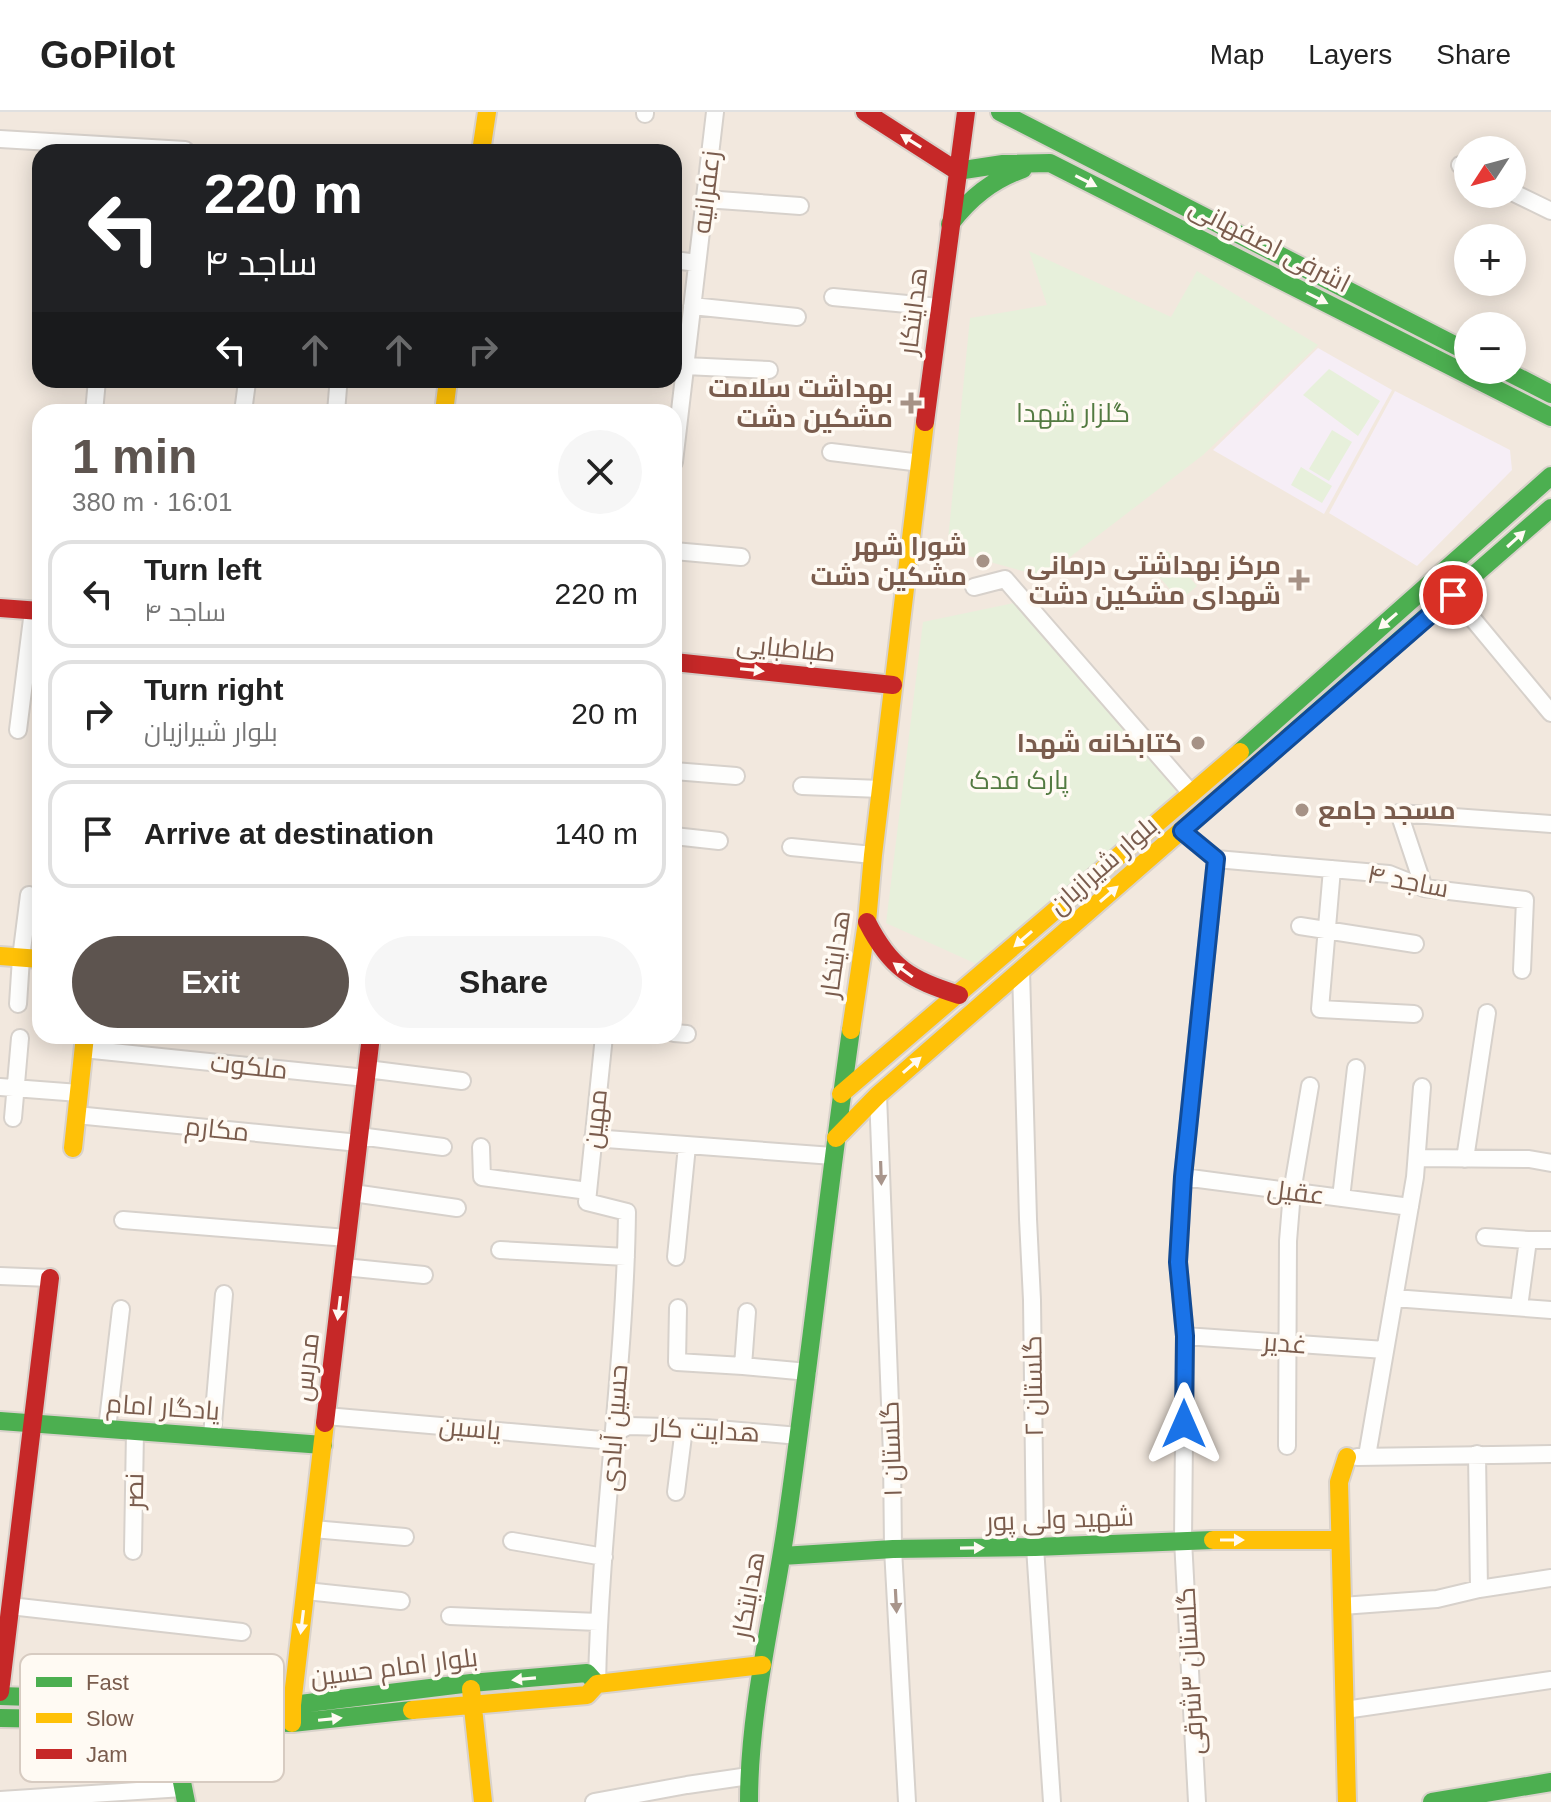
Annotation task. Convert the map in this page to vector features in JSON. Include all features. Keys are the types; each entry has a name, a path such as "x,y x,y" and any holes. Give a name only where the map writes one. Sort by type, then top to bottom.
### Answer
{"main road":[{"path":"482,144 487,112"},
{"path":"865,112 957,171"},
{"name":"هدایتکار","path":"749,1802 749,1776 762,1665 799,1436 841,1094 867,922 939,307 966,112"},
{"name":"اشرفی اصفهانی","path":"1000,112 1454,345"},
{"path":"950,224 962,207 987,184 1006,174 1050,163"},
{"name":"اشرفی اصفهانی","path":"957,171 982,164 1050,163 1551,417"},
{"path":"1526,381 1551,394"},
{"name":"بلوار شیرازیان","path":"841,1094 1192,794 1551,476"},
{"name":"بلوار شیرازیان","path":"834,1147 878,1095 1551,508"},
{"path":"0,608 32,611"},
{"name":"طباطبایی","path":"682,663 893,685"},
{"path":"867,922 877,944 905,973 925,984 959,995"},
{"path":"0,956 31,958"},
{"path":"73,1148 84,1044"},
{"name":"مدرس","path":"292,1714 370,1044"},
{"path":"861,1075 878,1095"},
{"path":"0,1705 10,1606 8,1552 32,1423 50,1278"},
{"name":"یادگار امام","path":"0,1421 323,1445"},
{"path":"1347,1457 1339,1482 1347,1802"},
{"name":"شهید ولی پور","path":"782,1556 893,1549 1035,1547 1183,1540 1340,1540"},
{"name":"بلوار امام حسین","path":"284,1715 587,1695 597,1684 762,1665"},
{"name":"بلوار امام حسین","path":"284,1713 471,1683 587,1673 597,1684"},
{"path":"471,1683 483,1802"},
{"name":"بلوار امام حسین","path":"0,1705 20,1705"},
{"name":"بلوار امام حسین","path":"0,1705 20,1707"},
{"path":"1432,1802 1551,1782"}],"street":[{"name":"زعفرانیه","path":"682,358 692,306 715,112"},
{"path":"0,139 84,144"},
{"path":"705,199 800,206"},
{"path":"1526,199 1551,211"},
{"path":"682,261 697,263"},
{"path":"833,297 939,307"},
{"path":"692,306 797,317"},
{"path":"682,358 769,370"},
{"path":"337,404 338,388"},
{"path":"831,452 921,463"},
{"path":"682,552 741,557"},
{"path":"974,587 1005,579 1192,794"},
{"path":"1453,595 1551,713"},
{"path":"18,730 32,642"},
{"path":"682,772 736,776"},
{"path":"802,786 881,789"},
{"path":"1424,888 1399,813 1551,824"},
{"path":"1182,831 1216,859"},
{"path":"682,837 719,841"},
{"path":"791,847 873,855"},
{"name":"ساجد ۴","path":"1216,859 1389,874 1424,888 1525,900 1522,970"},
{"name":"گلستان ۳شرقی","path":"1197,1802 1183,1540 1185,1336 1178,1262 1183,1177 1216,859"},
{"path":"1332,869 1320,1009 1414,1014"},
{"path":"18,1004 31,958 29,895"},
{"path":"1300,926 1415,944"},
{"name":"گلستان ۲","path":"1021,970 1032,1300 1035,1547 1052,1802"},
{"path":"1465,1159 1487,1013"},
{"path":"13,1118 8,1088 20,1038"},
{"name":"ملکوت","path":"102,1044 367,1074 462,1081"},
{"name":"مهین","path":"588,1196 603,1044"},
{"path":"1341,1198 1356,1068"},
{"path":"1287,1446 1288,1241 1292,1192 1310,1086"},
{"path":"1367,1456 1410,1207 1422,1087"},
{"path":"8,1088 79,1093"},
{"name":"گلستان ۱","path":"878,1095 893,1549 907,1802"},
{"name":"مکارم","path":"76,1115 443,1147"},
{"path":"593,1138 687,1146 834,1147"},
{"path":"676,1257 687,1146"},
{"path":"481,1147 482,1177 588,1196"},
{"path":"1417,1158 1529,1159 1551,1163"},
{"name":"عقیل","path":"1183,1177 1410,1207"},
{"path":"353,1193 457,1208"},
{"name":"حسین آبادی","path":"588,1196 627,1212 598,1622 597,1684"},
{"path":"123,1220 347,1238"},
{"path":"1485,1237 1551,1240"},
{"path":"1519,1307 1528,1240"},
{"path":"500,1250 626,1257"},
{"path":"344,1267 424,1275"},
{"path":"0,1276 50,1278"},
{"path":"212,1436 224,1294"},
{"path":"1394,1298 1551,1310"},
{"path":"678,1308 677,1362 808,1372"},
{"path":"107,1429 121,1309"},
{"path":"743,1366 747,1312"},
{"name":"غدیر","path":"1185,1336 1385,1350"},
{"name":"یاسین","path":"326,1416 613,1437"},
{"name":"هدایت کار","path":"613,1437 628,1426 799,1436"},
{"path":"676,1492 684,1428"},
{"name":"نصر","path":"133,1551 135,1431"},
{"path":"1477,1454 1479,1589"},
{"path":"1347,1457 1551,1454"},
{"path":"313,1529 405,1537"},
{"path":"512,1541 604,1557"},
{"path":"1342,1606 1437,1599 1551,1578"},
{"path":"306,1591 401,1601"},
{"path":"10,1606 242,1632"},
{"path":"450,1616 598,1622"},
{"path":"1345,1710 1551,1680"},
{"path":"594,1802 749,1776"},
{"path":"0,1800 184,1795"}],"shaded area":[{"path":"0,112 1551,112 1551,1802 0,1802"},
{"path":"1318,348 1392,390 1324,514 1213,450"},
{"path":"1395,391 1510,450 1512,470 1417,566 1329,513"}],"green space":[{"name":"گلزار شهدا","path":"1029,251 1171,317 1197,271 1318,345 1203,455 1044,577 947,550 970,318 1047,305"},
{"path":"1329,369 1380,401 1358,436 1303,395"},
{"path":"1332,430 1352,442 1329,481 1309,469"},
{"path":"1301,467 1332,486 1322,503 1291,485"},
{"path":"1167,551 1197,586 1180,601 1150,566"},
{"name":"پارک فدک","path":"1014,603 1178,790 983,967 886,923 923,622"}],"traffic: fast":[{"path":"1000,112 1454,345"},
{"path":"957,171 1003,164 1050,163 1551,417"},
{"path":"950,224 982,191 1023,169"},
{"path":"1526,381 1551,394"},
{"path":"1240,752 1551,476"},
{"path":"1287,738 1551,508"},
{"path":"749,1802 753,1729 788,1513 851,1030"},
{"path":"0,1421 323,1445"},
{"path":"782,1556 893,1549 1213,1540"},
{"path":"284,1705 587,1673 597,1684"},
{"path":"0,1696 20,1697"},
{"path":"284,1723 412,1710"},
{"path":"0,1718 20,1718"},
{"path":"182,1782 186,1802"},
{"path":"1432,1802 1551,1782"}],"traffic: slow":[{"path":"482,144 487,112"},
{"path":"445,404 447,388"},
{"path":"851,1030 867,922 925,422"},
{"path":"836,1138 878,1095 1287,738"},
{"path":"841,1094 1240,752"},
{"path":"0,956 32,958"},
{"path":"73,1148 84,1044"},
{"path":"292,1723 325,1423"},
{"path":"1347,1457 1339,1482 1347,1802"},
{"path":"1213,1540 1340,1540"},
{"path":"412,1710 587,1695 597,1684 762,1665"},
{"path":"471,1689 483,1802"}],"traffic: jam":[{"path":"865,112 957,171"},
{"path":"925,422 966,112"},
{"path":"0,608 32,610"},
{"path":"682,663 893,685"},
{"path":"867,922 885,951 904,970 959,995"},
{"path":"325,1423 370,1044"},
{"path":"0,1692 50,1278"}],"place":[{"name":"بهداشت سلامت مشکین دشت","path":"911,403"},
{"name":"شورا شهر مشکین دشت","path":"983,561"},
{"name":"مرکز بهداشتی درمانی شهدای مشکین دشت","path":"1299,580"},
{"name":"کتابخانه شهدا","path":"1198,743"},
{"name":"مسجد جامع","path":"1302,810"}],"route":[{"path":"1184,1424 1185,1336 1178,1262 1183,1177 1216,859 1182,831 1453,595"}]}
